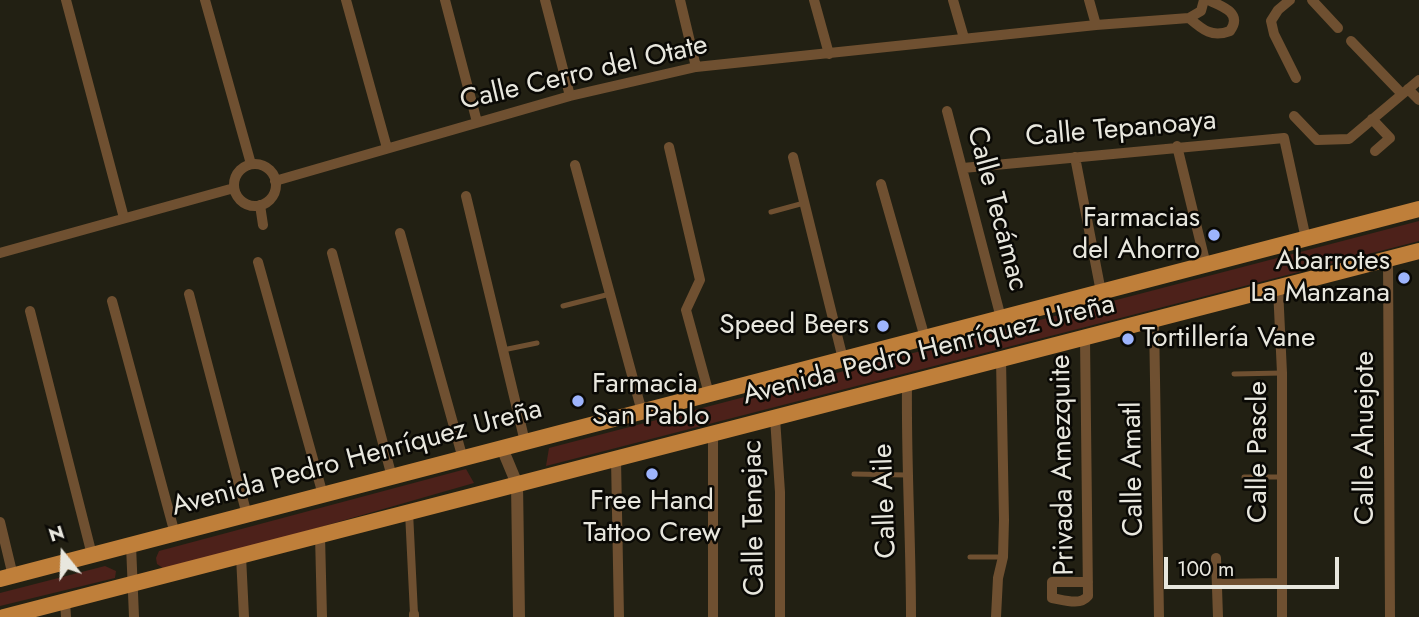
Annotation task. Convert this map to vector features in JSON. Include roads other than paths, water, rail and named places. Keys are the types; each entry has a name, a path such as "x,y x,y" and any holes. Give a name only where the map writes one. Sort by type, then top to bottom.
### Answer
{"main road":[{"name":"Avenida Pedro Henríquez Ureña","path":"6,578 1419,209"},
{"name":"Avenida Pedro Henríquez Ureña","path":"4,617 65,609 134,583 1419,251"}],"street":[{"path":"66,0 124,219"},
{"path":"205,0 251,164"},
{"path":"346,0 387,148"},
{"path":"445,0 477,122"},
{"path":"545,0 570,96"},
{"path":"680,0 696,66"},
{"path":"814,0 829,54"},
{"path":"953,0 964,38"},
{"path":"1089,0 1096,25"},
{"path":"1189,18 1213,35 1230,31 1235,24 1235,17 1230,10 1206,0"},
{"name":"Calle Cerro del Otate","path":"275,181 570,96 696,66 1189,18 1201,11 1206,0"},
{"path":"1290,0 1278,10 1271,21 1274,34 1296,78"},
{"path":"1312,0 1338,28"},
{"path":"1352,41 1405,92 1419,100"},
{"path":"1294,116 1317,140 1349,139 1419,80"},
{"name":"Calle Tecámac","path":"947,111 1001,318"},
{"path":"1373,119 1390,138 1375,151"},
{"name":"Calle Tepanoaya","path":"963,168 1284,138 1306,239"},
{"path":"1177,146 1206,265"},
{"path":"669,147 700,280 685,310 709,394"},
{"path":"793,157 843,359"},
{"path":"1075,157 1101,292"},
{"path":"251,164 265,167 275,181 272,196 260,205 243,202 236,195 234,188 237,174 251,164"},
{"path":"575,165 642,412"},
{"path":"881,184 925,338"},
{"path":"0,253 234,188"},
{"path":"466,196 525,442"},
{"path":"260,205 263,225"},
{"path":"400,233 463,458"},
{"path":"332,253 393,477"},
{"name":"Calle Ahuejote","path":"1388,260 1390,617"},
{"path":"258,262 323,495"},
{"name":"Calle Pascle","path":"1278,288 1282,373 1282,617"},
{"path":"189,294 247,515"},
{"path":"112,301 176,534"},
{"path":"30,311 92,555"},
{"name":"Calle Amatl","path":"1154,320 1159,617"},
{"name":"Privada Amezquite","path":"1085,338 1088,582 1088,596 1084,601 1052,598 1052,582 1088,582"},
{"path":"996,617 998,578 1003,557 1001,359"},
{"name":"Calle Aile","path":"906,384 911,617"},
{"name":"Calle Tenejac","path":"775,418 780,492 780,617"},
{"path":"713,434 713,617"},
{"path":"502,449 517,484 519,617"},
{"path":"616,459 619,617"},
{"path":"408,512 414,616"},
{"path":"0,522 6,578"},
{"path":"320,535 322,617"},
{"path":"131,545 134,617"},
{"path":"241,556 244,617"},
{"path":"1216,558 1218,617"},
{"path":"1217,583 1281,583"}],"lane":[{"path":"771,212 803,203"},
{"path":"563,306 610,294"},
{"path":"503,350 537,343"},
{"path":"1234,374 1282,373"},
{"path":"854,474 906,475"},
{"path":"1244,477 1281,477"},
{"path":"970,557 1003,557"}],"place":[{"name":"Farmacias del Ahorro","path":"1214,235"},
{"name":"Abarrotes La Manzana","path":"1404,278"},
{"name":"Speed Beers","path":"883,326"},
{"name":"Tortillería Vane","path":"1128,339"},
{"name":"Farmacia San Pablo","path":"578,401"},
{"name":"Free Hand Tattoo Crew","path":"652,474"}]}
